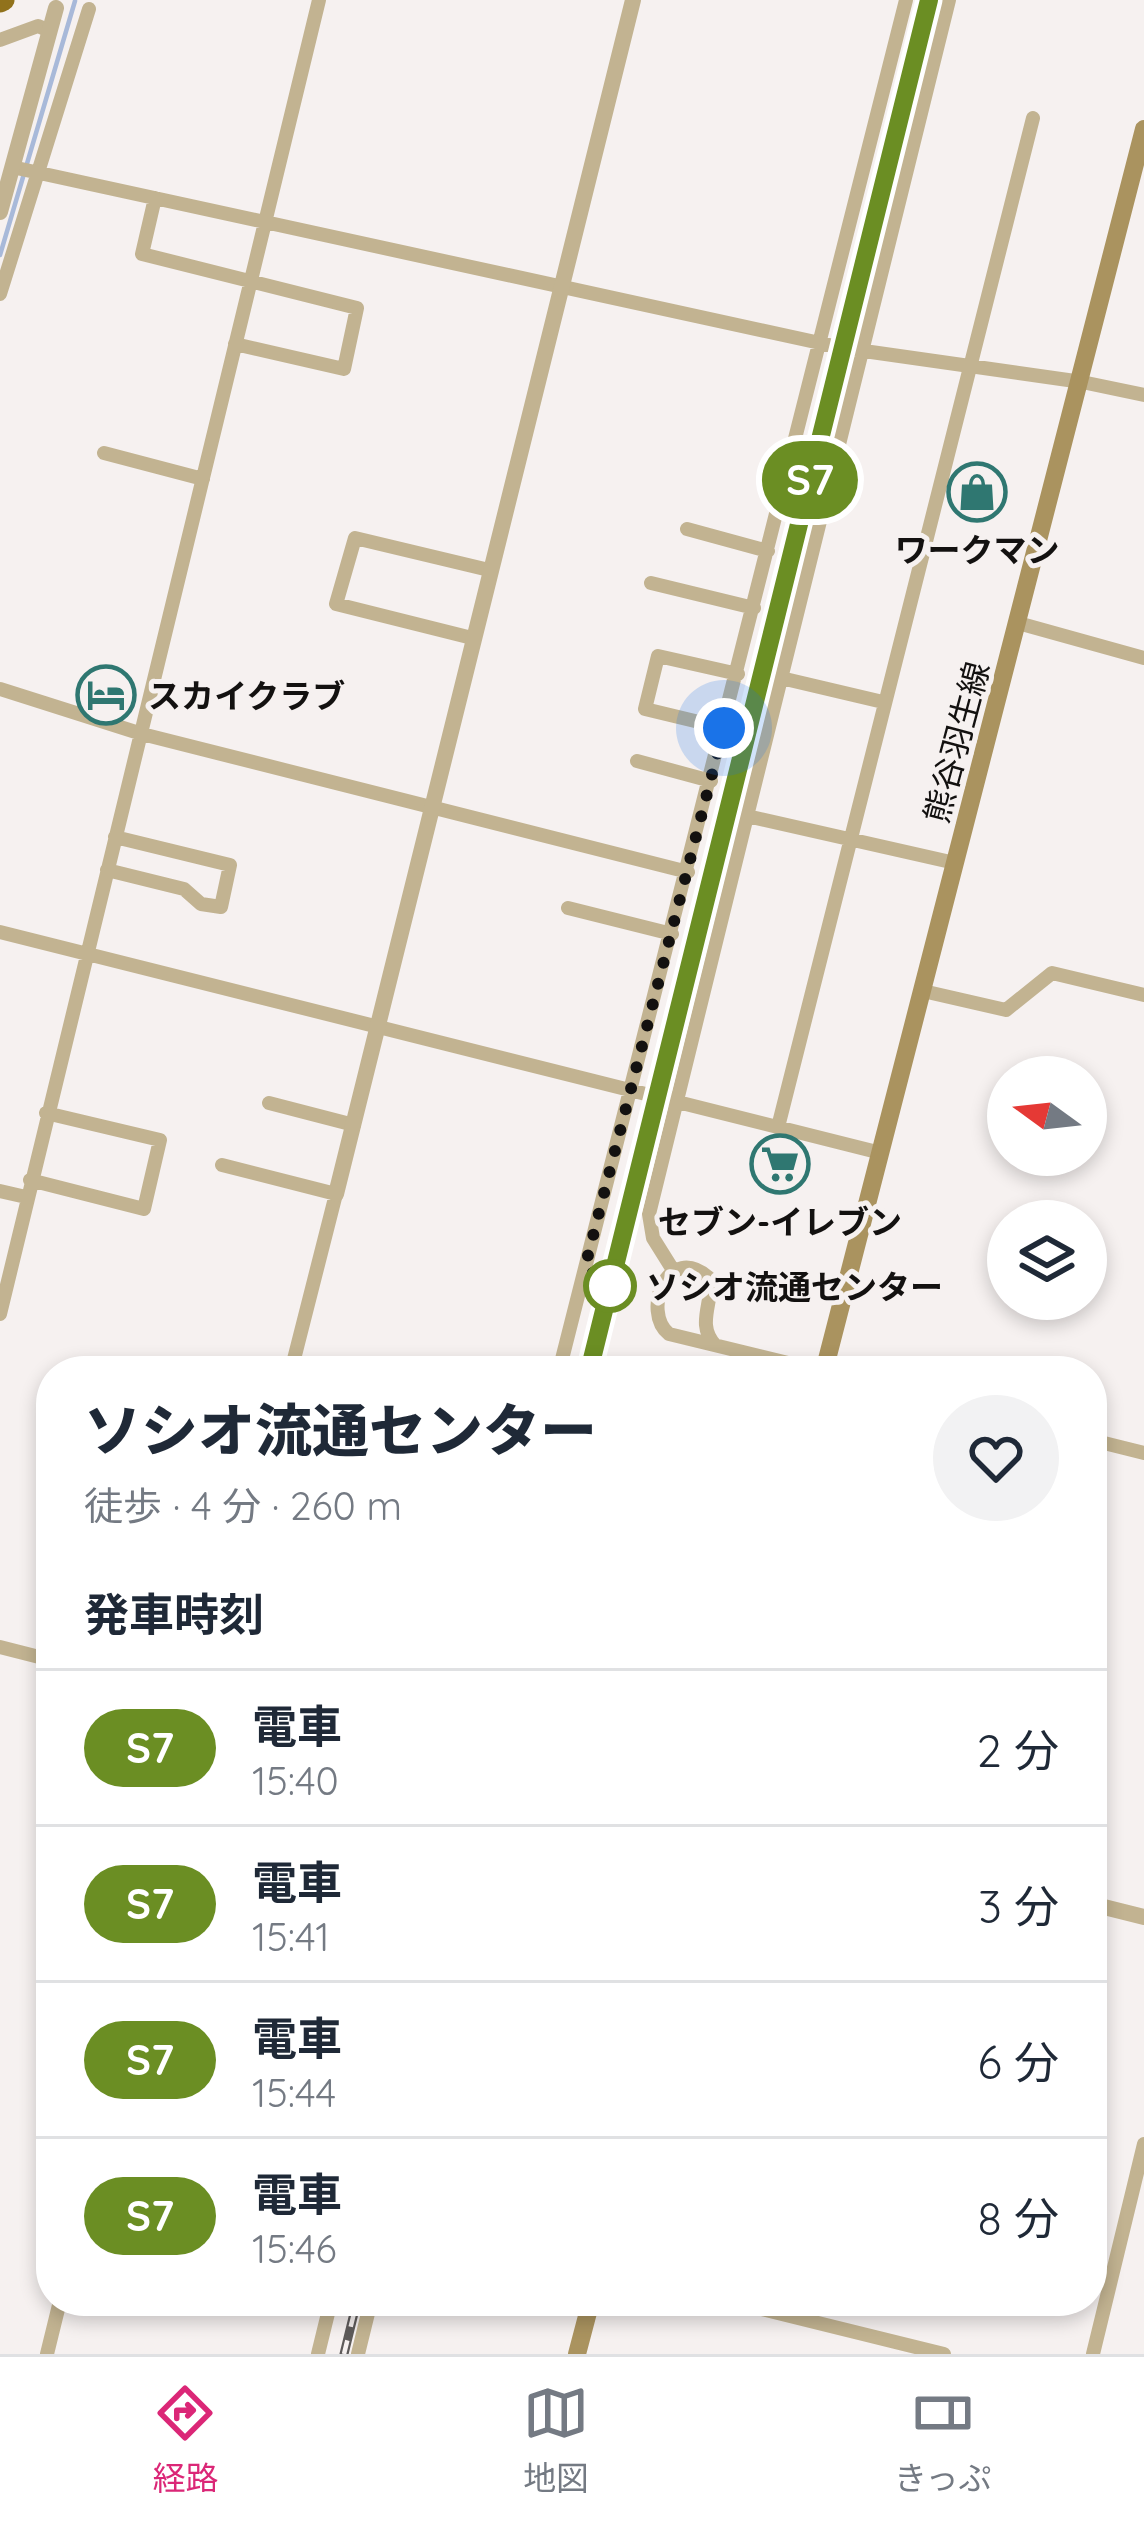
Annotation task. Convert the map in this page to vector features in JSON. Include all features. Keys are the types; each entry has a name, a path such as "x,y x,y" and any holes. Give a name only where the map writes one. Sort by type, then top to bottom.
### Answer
{"main road":[{"name":"熊谷羽生線","path":"827,1356 1144,129"},
{"path":"577,2354 587,2316"}],"street":[{"path":"0,1314 319,0"},
{"path":"295,1356 633,0"},
{"path":"563,1356 906,0"},
{"path":"673,1270 653,1238 649,1214 950,0"},
{"path":"0,294 56,8"},
{"path":"0,212 25,170 89,9"},
{"path":"0,40 38,26 50,31"},
{"path":"778,1127 1033,118"},
{"path":"25,170 820,343 1144,395"},
{"path":"155,198 142,254 357,308 344,369 235,344"},
{"path":"104,453 203,479"},
{"path":"687,530 768,550"},
{"path":"472,638 336,604 355,538 489,570"},
{"path":"651,583 754,608"},
{"path":"1018,623 1144,658"},
{"path":"724,728 645,709 658,656 738,674"},
{"path":"781,678 884,702"},
{"path":"0,689 142,734 688,872"},
{"path":"638,761 711,781"},
{"path":"747,816 955,863"},
{"path":"107,870 184,889 201,904 221,907 230,865 115,837"},
{"path":"568,908 672,934"},
{"path":"0,932 881,1153"},
{"path":"923,991 1006,1010 1052,973 1144,995"},
{"path":"269,1103 354,1125"},
{"path":"30,1180 144,1210 160,1140 46,1113"},
{"path":"222,1165 336,1194"},
{"path":"0,1190 26,1197"},
{"path":"0,1229 18,1234"},
{"path":"716,1345 704,1323 712,1292 710,1279 687,1266 673,1270 665,1280 656,1313 659,1326 669,1334 761,1356"},
{"path":"1107,1444 1144,1454"},
{"path":"0,1648 36,1656"},
{"path":"1107,1908 1144,1917"},
{"path":"1107,2296 1144,2144"},
{"path":"47,2354 56,2316"},
{"path":"318,2354 327,2316"},
{"path":"358,2354 367,2316"},
{"path":"790,2316 944,2354"},
{"path":"1093,2354 1102,2316"}],"waterway":[{"path":"0,255 75,1"}],"railway":[{"path":"593,1356 929,0"},
{"path":"344,2354 353,2316"}],"train":[{"name":"S7","path":"593,1356 929,0"}],"place":[{"name":"ワークマン","path":"977,492"},
{"name":"スカイクラブ","path":"106,695"},
{"name":"セブン-イレブン","path":"780,1164"},
{"name":"ソシオ流通センター","path":"610,1286"}],"route":[{"path":"610,1286 585,1267 724,728"}]}
